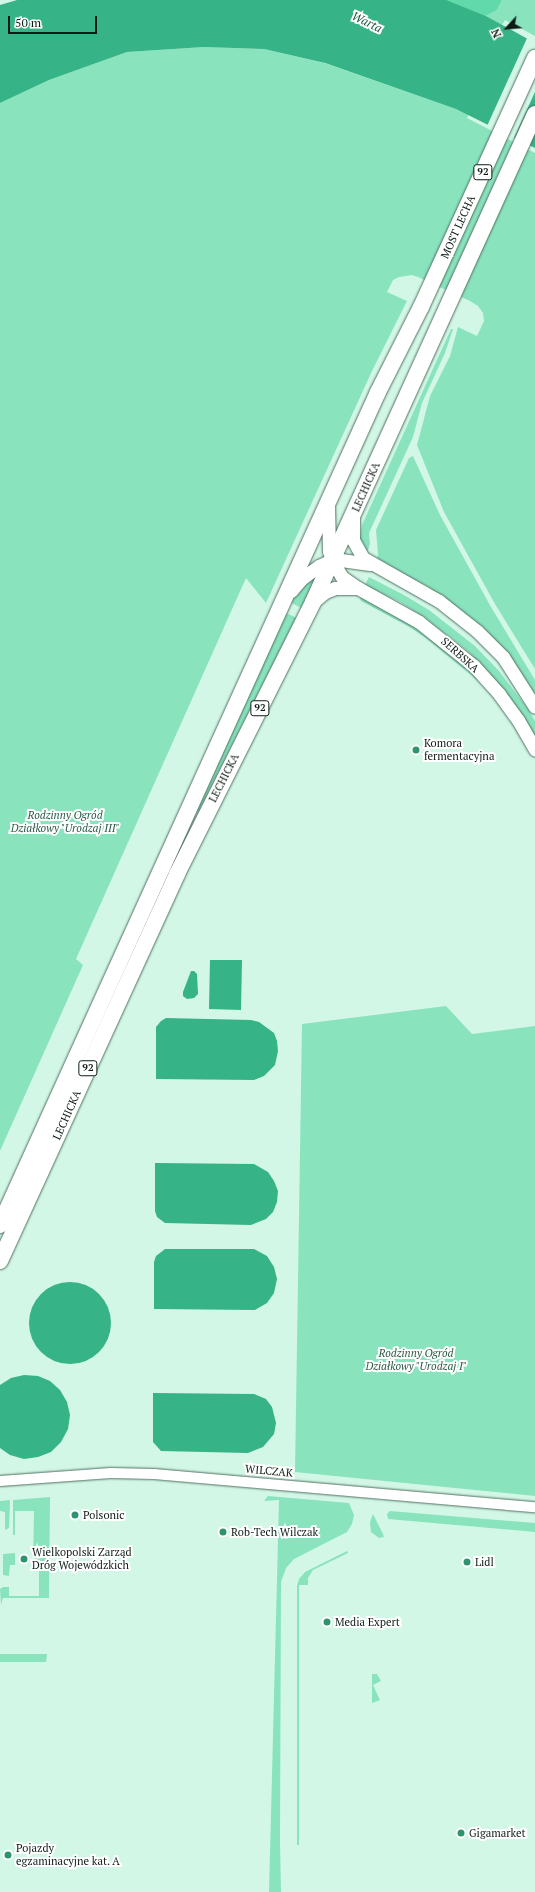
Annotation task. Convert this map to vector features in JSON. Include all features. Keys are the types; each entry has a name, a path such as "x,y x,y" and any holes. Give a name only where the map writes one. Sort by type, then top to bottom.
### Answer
{"main road":[{"name":"MOST LECHA","path":"431,286 535,58"},
{"name":"LECHICKA","path":"0,1262 177,874 313,602 535,114"},
{"name":"LECHICKA","path":"0,1225 378,392 431,286"}],"street":[{"name":"SERBSKA","path":"328,503 327,539 332,560 342,577 358,588 419,622 474,666 499,694 518,720 535,750"},
{"path":"353,516 353,540 363,558 370,564 423,591 451,609 477,631 503,657 535,707"},
{"path":"282,605 301,579 319,566 332,560 370,564"},
{"name":"SERBSKA","path":"313,602 325,592 335,588 358,588"},
{"name":"WILCZAK","path":"0,1480 111,1473 154,1474 535,1507"}],"green space":[{"path":"502,0 535,0 535,36 505,20 502,25 486,16 497,10"},
{"name":"Rodzinny Ogród Działkowy \"Urodzaj III\"","path":"204,47 264,49 324,63 469,114 467,118 535,153 535,669 495,604 444,512 417,445 430,396 450,356 458,327 477,336 484,321 483,313 478,306 470,301 418,277 412,275 399,277 393,280 387,292 407,301 372,371 266,603 246,578 76,959 83,965 0,1151 0,103 49,80 127,52"},
{"path":"451,329 453,329 445,353 422,403 413,437 369,533 370,544 367,553 361,543 360,537 362,525"},
{"path":"413,456 440,515 491,607 535,680 535,695 511,657 475,621 427,586 376,560 378,555 376,530 409,458"},
{"path":"317,576 303,609 290,602 295,593 311,578"},
{"path":"369,577 429,610 475,646 499,671 528,709 535,721 535,737 480,664 469,652 424,617 400,602 365,585"},
{"path":"359,596 419,629 463,665 482,684 426,638 408,626 361,601"},
{"path":"286,613 297,618 199,812 196,810"},
{"name":"Rodzinny Ogród Działkowy \"Urodzaj I\"","path":"446,1006 472,1034 535,1026 535,1496 295,1472 302,1024"},
{"path":"268,1496 349,1503 354,1515 352,1524 347,1532 294,1559 286,1568 281,1582 281,1892 269,1892 279,1500 264,1501"},
{"path":"50,1497 49,1598 3,1598 1,1605 0,1589 3,1587 9,1587 9,1596 39,1596 39,1565 33,1565 34,1511 15,1511 15,1535 13,1535 13,1500"},
{"path":"10,1500 9,1528 5,1530 5,1512 0,1511 0,1501"},
{"path":"390,1511 535,1523 535,1532 388,1519 387,1514"},
{"path":"373,1514 384,1537 379,1538 371,1532 370,1522"},
{"path":"347,1551 348,1553 313,1570 308,1578 308,1585 299,1585 299,1845 297,1845 297,1586 299,1579 305,1572"},
{"path":"15,1553 15,1565 10,1565 9,1576 3,1575 3,1554"},
{"path":"0,1654 47,1654 46,1662 0,1662"},
{"path":"372,1674 377,1674 381,1681 373,1685 380,1700 372,1703"}],"shaded area":[{"path":"444,0 502,0 497,10 486,16"}],"water":[{"name":"Warta","path":"17,0 446,0 486,16 535,43 535,148 456,109 325,63 264,49 204,47 127,52 49,80 0,103 0,5"},
{"path":"210,960 242,960 241,1010 209,1009"},
{"path":"191,971 194,971 197,974 198,994 194,998 187,999 183,996 183,992"},
{"path":"166,1018 251,1020 259,1022 274,1033 277,1041 278,1051 275,1065 264,1076 254,1080 156,1079 156,1027"},
{"path":"155,1163 254,1164 268,1172 274,1181 278,1191 277,1202 273,1212 266,1219 251,1225 165,1223 157,1217 155,1211"},
{"path":"165,1249 254,1249 267,1256 274,1267 277,1279 274,1293 267,1303 255,1310 154,1309 154,1262 156,1256"},
{"path":"70,1282 86,1285 99,1294 108,1307 111,1323 108,1339 99,1352 86,1361 70,1364 54,1361 41,1352 32,1339 29,1323 32,1307 41,1294 54,1285"},
{"path":"24,1375 38,1376 50,1381 60,1390 67,1402 70,1415 68,1429 61,1442 51,1452 38,1457 24,1459 10,1455 0,1448 0,1385 11,1378"},
{"path":"153,1393 254,1394 266,1399 272,1407 276,1423 274,1434 263,1447 248,1453 161,1451 153,1442"}],"pier":[{"path":"528,36 535,40 535,92 513,140 487,126"}],"place":[{"name":"Komora fermentacyjna","path":"416,750"},
{"name":"Polsonic","path":"75,1515"},
{"name":"Rob-Tech Wilczak","path":"223,1532"},
{"name":"Wielkopolski Zarząd Dróg Wojewódzkich","path":"24,1559"},
{"name":"Lidl","path":"467,1562"},
{"name":"Media Expert","path":"327,1622"},
{"name":"Gigamarket","path":"461,1833"},
{"name":"Pojazdy egzaminacyjne kat. A","path":"8,1855"}]}
